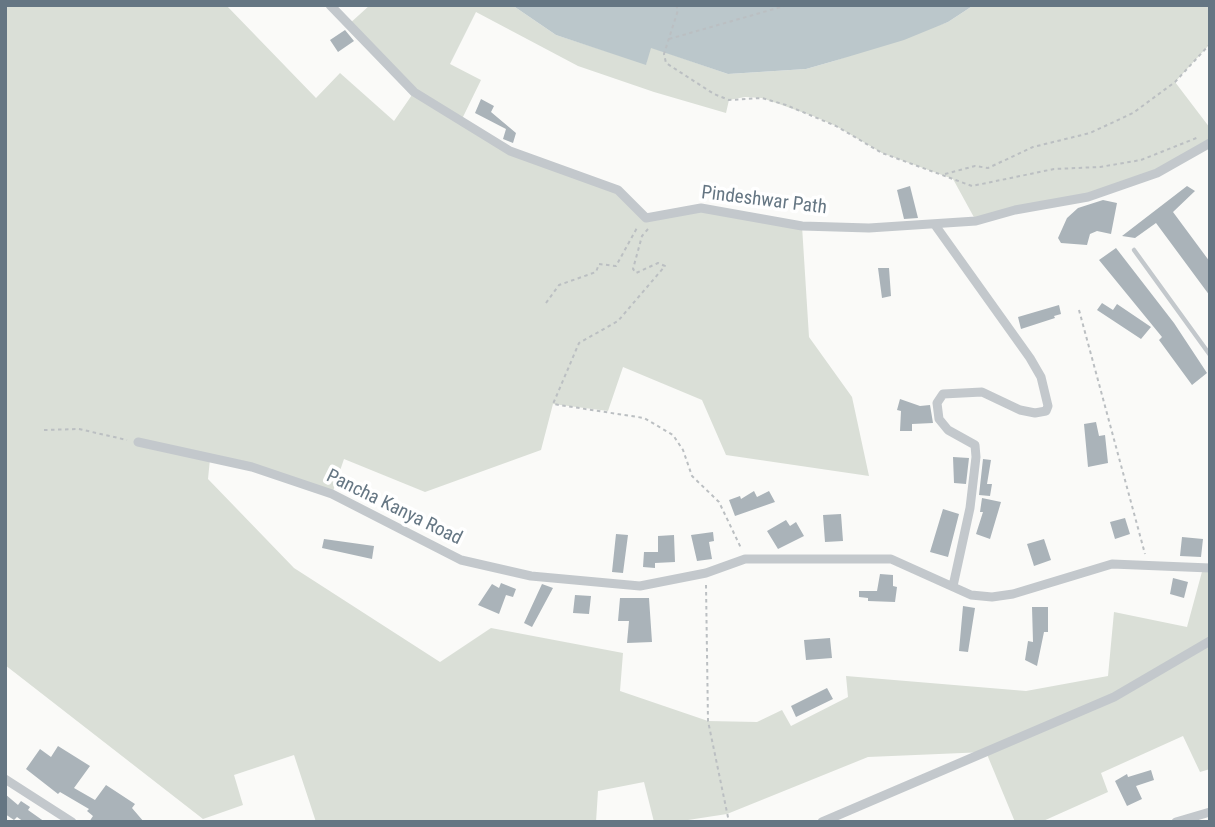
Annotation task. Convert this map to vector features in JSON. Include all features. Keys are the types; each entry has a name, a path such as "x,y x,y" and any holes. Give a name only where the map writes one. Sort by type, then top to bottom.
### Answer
{"street":[{"path":"330,5 414,92 510,151 618,190 646,218"},
{"name":"Pindeshwar Path","path":"646,218 701,208 802,226 869,228 976,221 1015,210 1088,197 1157,173 1210,143"},
{"path":"935,225 1030,358 1041,376 1048,406 1046,411 1035,413 1020,410 982,392 943,394 937,403 939,419 948,430 975,445 970,508 953,586"},
{"name":"Pancha Kanya Road","path":"138,442 252,467 332,494 461,560 531,576 640,586 706,573 745,559 891,559 971,594 992,597 1013,594 1112,565 1210,568"},
{"path":"822,822 1114,697 1210,641"},
{"path":"5,779 72,822"},
{"path":"1176,822 1208,815"}],"lane":[{"path":"1134,250 1210,355"}],"path":[{"path":"676,5 678,10 664,54 666,63 714,94 729,100 762,98 786,105 836,125 882,153 972,186 1054,169 1100,167 1141,160 1199,137"},
{"path":"669,39 788,5"},
{"path":"944,175 975,166 988,168 1033,147 1090,133 1133,113 1175,82 1210,44"},
{"path":"545,303 559,285 596,272 599,264 616,266 636,229 646,218"},
{"path":"657,218 642,236 632,269 636,273 658,262 665,266 618,321 579,343 553,404 644,418 673,435 683,450 691,476 719,502 745,559"},
{"path":"1079,310 1148,566"},
{"path":"44,430 79,429 138,442"},
{"path":"706,573 708,721 729,822"}],"shaded area":[{"path":"5,5 226,5 316,98 340,73 394,121 414,92 348,25 370,5 512,5 556,35 646,64 650,47 728,74 806,69 948,22 974,5 1210,5 1210,44 1175,82 1210,128 1210,143 1182,160 1088,197 976,221 953,179 882,153 813,116 762,98 729,100 726,113 654,92 578,66 476,12 450,64 481,80 461,121 510,151 618,190 646,218 701,208 802,226 809,337 852,397 869,476 726,455 702,400 623,367 608,411 553,404 541,450 425,492 344,459 332,494 210,459 208,479 294,568 440,662 491,628 623,653 620,691 708,721 757,722 782,710 791,726 848,697 846,676 1026,691 1108,676 1114,612 1187,627 1203,568 1210,568 1210,769 1200,772 1183,736 1101,773 1108,792 1041,822 1015,822 986,752 868,757 727,814 675,822 654,822 644,782 598,791 596,822 316,822 294,755 234,775 243,805 203,819 5,665"},
{"path":"512,5 974,5 948,22 904,40 806,69 728,74 651,48 646,65 556,35"}],"building":[{"path":"345,30 354,41 338,52 330,40"},
{"path":"481,99 494,106 491,112 516,133 513,143 503,139 506,129 475,113"},
{"path":"910,186 918,218 904,219 897,190"},
{"path":"1187,186 1195,191 1173,212 1210,262 1210,296 1156,223 1135,238 1122,236"},
{"path":"1103,200 1117,203 1111,234 1097,231 1090,234 1087,245 1061,243 1058,238 1067,218 1078,208"},
{"path":"1116,248 1174,323 1207,373 1192,385 1159,340 1162,337 1099,260"},
{"path":"878,268 889,268 891,296 882,298"},
{"path":"1102,303 1113,310 1117,304 1151,327 1141,339 1097,310"},
{"path":"1059,305 1061,314 1054,316 1055,318 1021,329 1018,317"},
{"path":"900,399 920,406 930,405 933,423 912,424 912,431 900,431 901,411 897,410"},
{"path":"1096,422 1099,436 1105,435 1108,463 1088,467 1084,424"},
{"path":"953,457 969,458 966,484 954,483"},
{"path":"983,459 991,460 987,484 992,484 990,496 979,495"},
{"path":"754,491 757,497 769,491 775,502 735,516 729,500 740,496 741,499"},
{"path":"982,498 1001,502 990,539 976,534 983,512 980,512"},
{"path":"943,509 959,514 948,557 930,552"},
{"path":"841,514 843,541 825,542 823,515"},
{"path":"1125,518 1130,534 1115,539 1110,522"},
{"path":"786,520 790,526 796,522 804,536 778,549 767,531"},
{"path":"713,532 714,541 709,542 712,559 697,561 691,535"},
{"path":"616,534 628,535 623,573 612,572"},
{"path":"674,535 675,562 655,563 655,568 643,567 644,552 658,552 658,536"},
{"path":"1182,537 1203,539 1201,557 1180,556"},
{"path":"324,539 374,546 372,559 322,548"},
{"path":"1044,539 1051,560 1034,566 1027,544"},
{"path":"880,574 893,575 893,586 897,587 895,602 868,601 868,598 859,597 859,591 877,591"},
{"path":"1173,578 1188,582 1184,598 1170,594"},
{"path":"501,583 516,589 513,597 506,595 499,614 478,605 492,584 499,588"},
{"path":"542,584 553,588 532,627 524,623"},
{"path":"575,595 591,596 589,614 573,613"},
{"path":"620,598 649,598 652,642 627,643 629,621 618,621"},
{"path":"963,606 975,608 968,652 959,651"},
{"path":"1032,607 1048,607 1048,632 1044,632 1037,666 1025,660 1028,641 1033,642"},
{"path":"830,638 832,658 806,660 804,640"},
{"path":"827,688 833,699 796,717 791,706"},
{"path":"58,746 90,766 74,788 95,800 106,785 135,804 132,808 144,822 89,822 93,816 87,811 89,809 60,792 58,794 26,769 40,749 51,757"},
{"path":"1151,770 1154,780 1136,786 1142,799 1127,806 1115,781 1127,774 1128,777"},
{"path":"5,794 18,805 21,801 30,807 28,810 45,822 24,822 17,817 14,820 5,814"}]}
